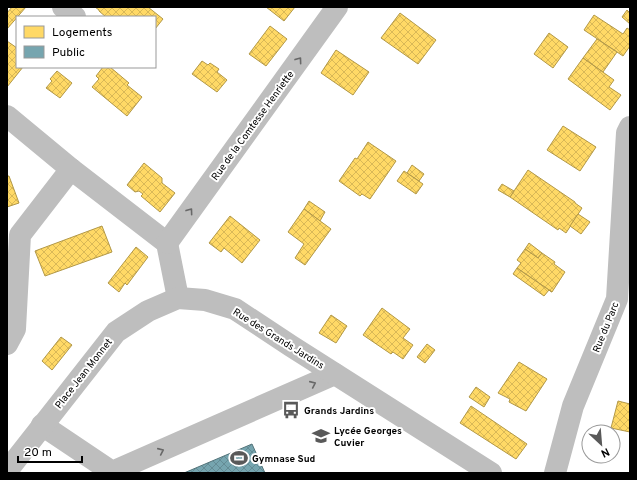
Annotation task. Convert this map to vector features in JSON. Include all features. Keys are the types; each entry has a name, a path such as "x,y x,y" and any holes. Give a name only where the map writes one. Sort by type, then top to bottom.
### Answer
{"street":[{"path":"63,7 75,16"},
{"name":"Rue de la Comtesse Henriette","path":"167,243 337,7"},
{"path":"7,116 71,169 167,243 178,298"},
{"name":"Rue du Parc","path":"555,473 573,406 623,301 627,133 630,127"},
{"path":"7,344 15,329 20,235 71,169"},
{"name":"Rue des Grands Jardins","path":"178,298 205,300 235,309 491,473"},
{"name":"Place Jean Monnet","path":"7,471 116,332 148,311 178,298"},
{"path":"42,425 112,472 335,374"}],"building: Logements":[{"path":"12,7 26,7 18,16 16,16 16,19 7,29 7,13"},
{"path":"95,7 148,7 163,19 156,28 156,16 105,16"},
{"path":"266,7 295,7 284,21"},
{"path":"627,10 630,13 630,24 622,17"},
{"path":"400,13 436,40 418,64 381,38"},
{"path":"594,15 623,34 627,28 630,30 630,46 623,56 584,30"},
{"path":"270,26 287,39 266,66 249,54"},
{"path":"549,33 568,47 553,68 534,54"},
{"path":"597,39 617,52 603,72 583,58"},
{"path":"7,41 16,47 16,68 22,68 7,87"},
{"path":"336,50 369,72 353,95 321,73"},
{"path":"583,58 614,80 609,87 621,95 610,110 568,79"},
{"path":"202,61 208,65 210,63 219,69 217,72 227,80 217,92 192,74"},
{"path":"102,68 111,68 129,83 127,85 142,97 127,116 92,87 99,79 96,76"},
{"path":"57,71 72,83 60,98 46,88 52,81 50,79"},
{"path":"563,126 596,147 580,171 547,150"},
{"path":"368,142 396,161 370,199 362,194 360,196 339,181 355,158 357,159"},
{"path":"144,163 162,178 162,183 175,193 160,212 141,196 143,194 139,191 135,192 127,185"},
{"path":"412,165 424,174 419,181 407,173"},
{"path":"528,170 582,208 566,233 559,228 558,230 510,197"},
{"path":"404,171 423,184 416,194 397,181"},
{"path":"7,176 9,176 19,203 7,207"},
{"path":"502,184 514,191 510,197 498,190"},
{"path":"309,201 325,212 320,221 304,209"},
{"path":"304,209 331,229 305,265 295,258 304,244 288,232"},
{"path":"578,214 590,222 581,234 570,226"},
{"path":"230,216 260,240 242,263 224,248 221,252 209,243"},
{"path":"102,226 112,252 45,276 35,251"},
{"path":"529,243 542,253 538,258 525,249"},
{"path":"136,247 148,257 127,285 125,283 119,292 108,283"},
{"path":"525,249 538,258 542,253 555,262 554,264 565,272 552,292 517,268 521,263 517,260"},
{"path":"517,268 552,292 549,290 544,296 513,274"},
{"path":"382,308 410,329 403,338 413,345 403,359 393,352 391,354 363,335"},
{"path":"331,315 347,326 336,343 319,333"},
{"path":"61,337 72,345 52,370 42,361"},
{"path":"427,344 435,350 425,363 417,357"},
{"path":"519,362 547,379 526,411 509,402 510,399 498,393"},
{"path":"476,387 490,397 484,407 469,397"},
{"path":"618,401 630,404 630,432 621,430 621,424 612,424"},
{"path":"471,406 527,444 516,459 460,423"}],"building: Public":[{"name":"Gymnase Sud","path":"252,444 265,473 184,473"}],"place":[{"name":"Grands Jardins","path":"291,410"},
{"name":"Lycée Georges Cuvier","path":"321,436"},
{"name":"Gymnase Sud","path":"239,458"}]}
